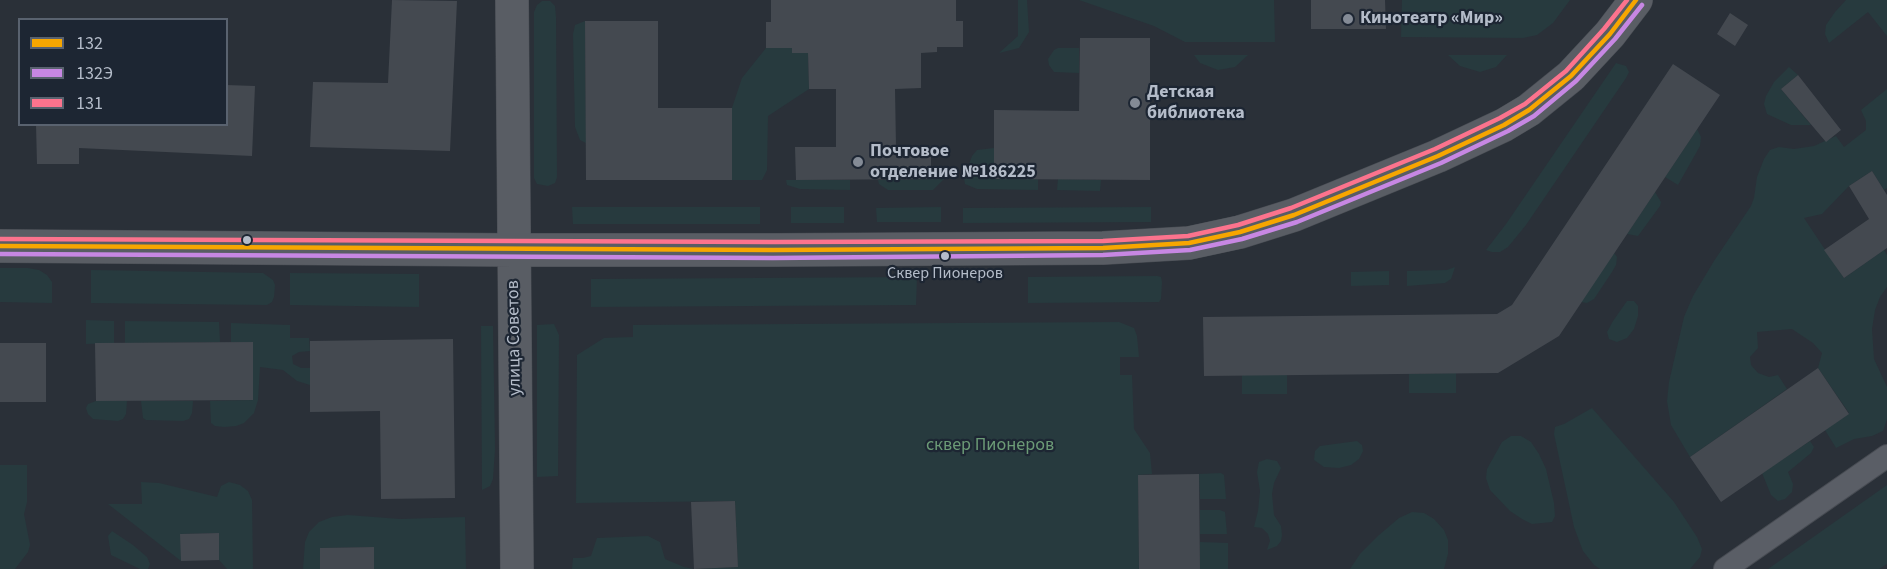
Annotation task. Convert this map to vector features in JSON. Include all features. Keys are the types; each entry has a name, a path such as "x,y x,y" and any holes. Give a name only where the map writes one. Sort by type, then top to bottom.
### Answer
{"street":[{"name":"улица Советов","path":"512,0 517,569"},
{"path":"0,246 514,250 1164,246 1214,238 1294,215 1438,156 1504,125 1528,111 1571,76 1610,34 1636,0"},
{"path":"1729,568 1887,456"}],"green space":[{"path":"1018,0 1027,0 1029,32 1019,48 999,53 1018,36"},
{"path":"1079,0 1274,0 1275,42 1185,42 1154,26"},
{"path":"1402,0 1570,0 1553,23 1537,35 1523,38 1401,37"},
{"path":"1846,0 1887,0 1887,36 1868,12 1829,43 1825,34 1826,25"},
{"path":"542,1 550,1 555,6 556,17 557,177 555,183 548,186 537,184 534,178 534,12"},
{"path":"585,21 586,143 580,140 575,127 573,34 575,25"},
{"path":"766,48 792,48 808,53 809,89 768,116 767,170 762,180 732,180 732,108 742,78"},
{"path":"1058,48 1079,48 1079,73 1054,72 1048,59"},
{"path":"1194,55 1248,55 1235,67 1218,70 1200,63"},
{"path":"1448,55 1507,55 1496,67 1480,72 1460,66"},
{"path":"1616,63 1626,66 1629,72 1626,78 1526,225 1508,247 1500,252 1486,250 1506,224"},
{"path":"1789,67 1798,75 1781,89 1811,125 1791,125 1767,114 1764,104 1766,96 1774,82"},
{"path":"1887,89 1887,188 1884,190 1872,171 1849,186 1822,214 1804,218 1844,278 1884,250 1887,255 1887,287 1875,310 1872,329 1874,359 1887,387 1887,419 1883,431 1872,436 1854,439 1836,448 1825,430 1849,413 1818,368 1822,353 1813,343 1792,329 1757,332 1758,348 1750,357 1751,365 1758,373 1769,377 1778,375 1787,389 1690,457 1671,425 1667,401 1669,382 1684,317 1693,296 1714,261 1751,206 1757,177 1764,159 1770,150 1779,147 1794,149 1814,146 1836,136 1844,147 1866,130 1866,121 1861,110"},
{"path":"1697,129 1701,137 1700,146 1678,185 1665,177"},
{"path":"994,148 994,179 1038,179 1038,190 977,189 965,184 964,178 972,156 977,150"},
{"path":"944,179 933,190 888,190 879,184 878,180"},
{"path":"1058,179 1101,180 1100,191 1057,190"},
{"path":"786,180 850,180 850,190 800,189 787,185"},
{"path":"1655,192 1661,202 1660,206 1638,236 1627,234"},
{"path":"572,207 760,207 760,224 573,224"},
{"path":"791,207 844,207 844,223 791,223"},
{"path":"941,207 941,222 877,222 876,208"},
{"path":"1151,207 1151,222 963,223 963,208"},
{"path":"1614,253 1617,257 1616,265 1594,299 1587,303 1581,302"},
{"path":"1455,267 1451,279 1445,283 1407,286 1407,271 1447,270"},
{"path":"0,268 28,268 39,270 47,275 52,282 52,303 0,302"},
{"path":"91,270 263,273 273,280 274,297 267,305 91,303"},
{"path":"1389,271 1389,285 1351,286 1351,272"},
{"path":"290,273 419,274 419,307 290,305"},
{"path":"917,277 916,305 591,307 591,279"},
{"path":"1028,277 1161,277 1162,282 1159,302 1028,303"},
{"path":"1627,301 1634,301 1638,306 1638,316 1634,329 1627,338 1617,342 1609,339 1607,332"},
{"path":"86,320 114,321 114,343 86,344"},
{"path":"125,321 219,322 220,342 125,343"},
{"name":"сквер Пионеров","path":"1119,322 1134,328 1139,357 1120,357 1120,375 1132,375 1134,429 1150,453 1152,474 1138,475 1139,569 694,569 738,567 735,501 576,503 577,355 604,338 633,337 633,325"},
{"path":"231,323 290,325 290,338 309,338 310,351 299,352 292,356 293,364 301,368 310,368 310,385 297,381 283,370 260,367 258,400 254,413 244,423 236,426 215,426 211,423 210,401 253,400 253,343 231,342"},
{"path":"554,324 559,335 558,476 537,477 537,325"},
{"path":"481,326 493,326 495,449 493,479 490,486 482,490"},
{"path":"1456,373 1456,393 1409,393 1409,374"},
{"path":"1242,375 1287,375 1287,394 1242,394"},
{"path":"96,401 127,401 126,414 118,421 93,419 86,408 88,404"},
{"path":"141,401 193,401 192,413 189,419 183,421 146,420 143,418"},
{"path":"1592,408 1674,502 1697,537 1702,549 1700,557 1690,569 1600,569 1583,551 1574,527 1554,434 1555,427"},
{"path":"1511,436 1521,436 1531,442 1539,454 1546,469 1554,503 1555,516 1552,522 1532,524 1522,519 1510,511 1490,490 1486,478 1487,469 1502,442"},
{"path":"1357,441 1362,445 1363,451 1359,459 1351,465 1339,468 1324,467 1314,460 1315,451 1320,446"},
{"path":"1810,441 1814,447 1811,453 1788,472 1793,484 1792,492 1785,499 1778,501 1771,495 1762,473"},
{"path":"1267,459 1277,461 1281,468 1272,494 1274,515 1281,526 1282,535 1277,546 1267,550 1270,541 1268,534 1262,528 1254,527 1260,491 1257,472 1259,462"},
{"path":"0,465 27,465 27,502 24,514 30,545 28,552 15,569 0,569"},
{"path":"1221,473 1224,475 1226,499 1200,499 1199,474"},
{"path":"141,482 159,483 217,497 221,486 229,482 240,485 248,491 252,500 253,569 227,569 219,560 218,533 181,534 181,561 108,504 142,504"},
{"path":"1887,485 1887,564 1879,569 1768,569"},
{"path":"1200,510 1225,512 1227,534 1200,534"},
{"path":"1412,512 1424,513 1434,519 1444,530 1448,540 1448,554 1444,569 1350,569 1360,554 1379,535 1399,518"},
{"path":"348,515 400,519 465,517 466,569 374,569 373,547 321,548 320,569 303,569 305,542 309,532 319,522 332,517"},
{"path":"112,531 147,557 150,564 148,569 140,569 111,555 108,536"},
{"path":"648,536 660,542 665,559 694,569 572,569 573,558 591,556 597,538"},
{"path":"1200,542 1228,543 1228,569 1200,569"}],"building":[{"path":"392,0 457,1 450,151 310,147 313,82 388,83"},
{"path":"771,0 956,0 956,21 963,21 963,47 937,47 937,52 921,53 921,88 895,89 896,147 931,146 931,179 796,180 795,147 836,147 836,89 809,89 808,53 792,53 792,48 766,48 766,22 771,22"},
{"name":"Кинотеатр «Мир»","path":"1311,0 1385,0 1386,29 1311,29"},
{"path":"1730,13 1748,25 1735,46 1717,34"},
{"path":"585,21 658,21 658,108 732,108 732,180 586,180"},
{"path":"1080,38 1150,38 1150,180 994,179 994,110 1079,111"},
{"path":"1673,64 1720,95 1559,336 1498,373 1204,376 1203,317 1497,314 1512,305"},
{"path":"1798,75 1841,130 1826,142 1781,89"},
{"path":"228,85 255,86 252,156 79,148 79,164 37,164 36,126 228,126"},
{"path":"1872,171 1887,195 1887,248 1844,278 1824,250 1869,219 1849,186"},
{"path":"453,339 455,498 381,499 380,411 310,412 310,341"},
{"path":"253,342 253,400 96,401 95,343"},
{"path":"0,343 46,343 46,402 0,402"},
{"path":"1818,368 1849,414 1721,502 1690,457"},
{"path":"1199,474 1200,569 1139,569 1138,475"},
{"path":"735,501 738,567 694,569 691,502"},
{"path":"219,533 219,560 181,561 180,534"},
{"path":"374,547 374,569 320,569 320,548"}],"transit line":[{"name":"131","path":"0,239 773,242 1103,241 1188,236 1238,225 1291,208 1435,149 1500,118 1525,104 1566,71 1627,0"},
{"name":"132","path":"0,246 773,250 1103,248 1189,243 1240,232 1294,215 1438,156 1504,125 1529,110 1571,76 1610,34 1636,0"},
{"name":"132Э","path":"0,254 773,258 1103,255 1190,250 1242,239 1297,222 1441,163 1508,131 1534,116 1576,81 1615,39 1642,5"}],"place":[{"name":"Кинотеатр «Мир»","path":"1348,19"},
{"name":"Детская библиотека","path":"1135,103"},
{"name":"Почтовое отделение №186225","path":"858,162"},
{"name":"Сквер Пионеров","path":"945,256"}]}
